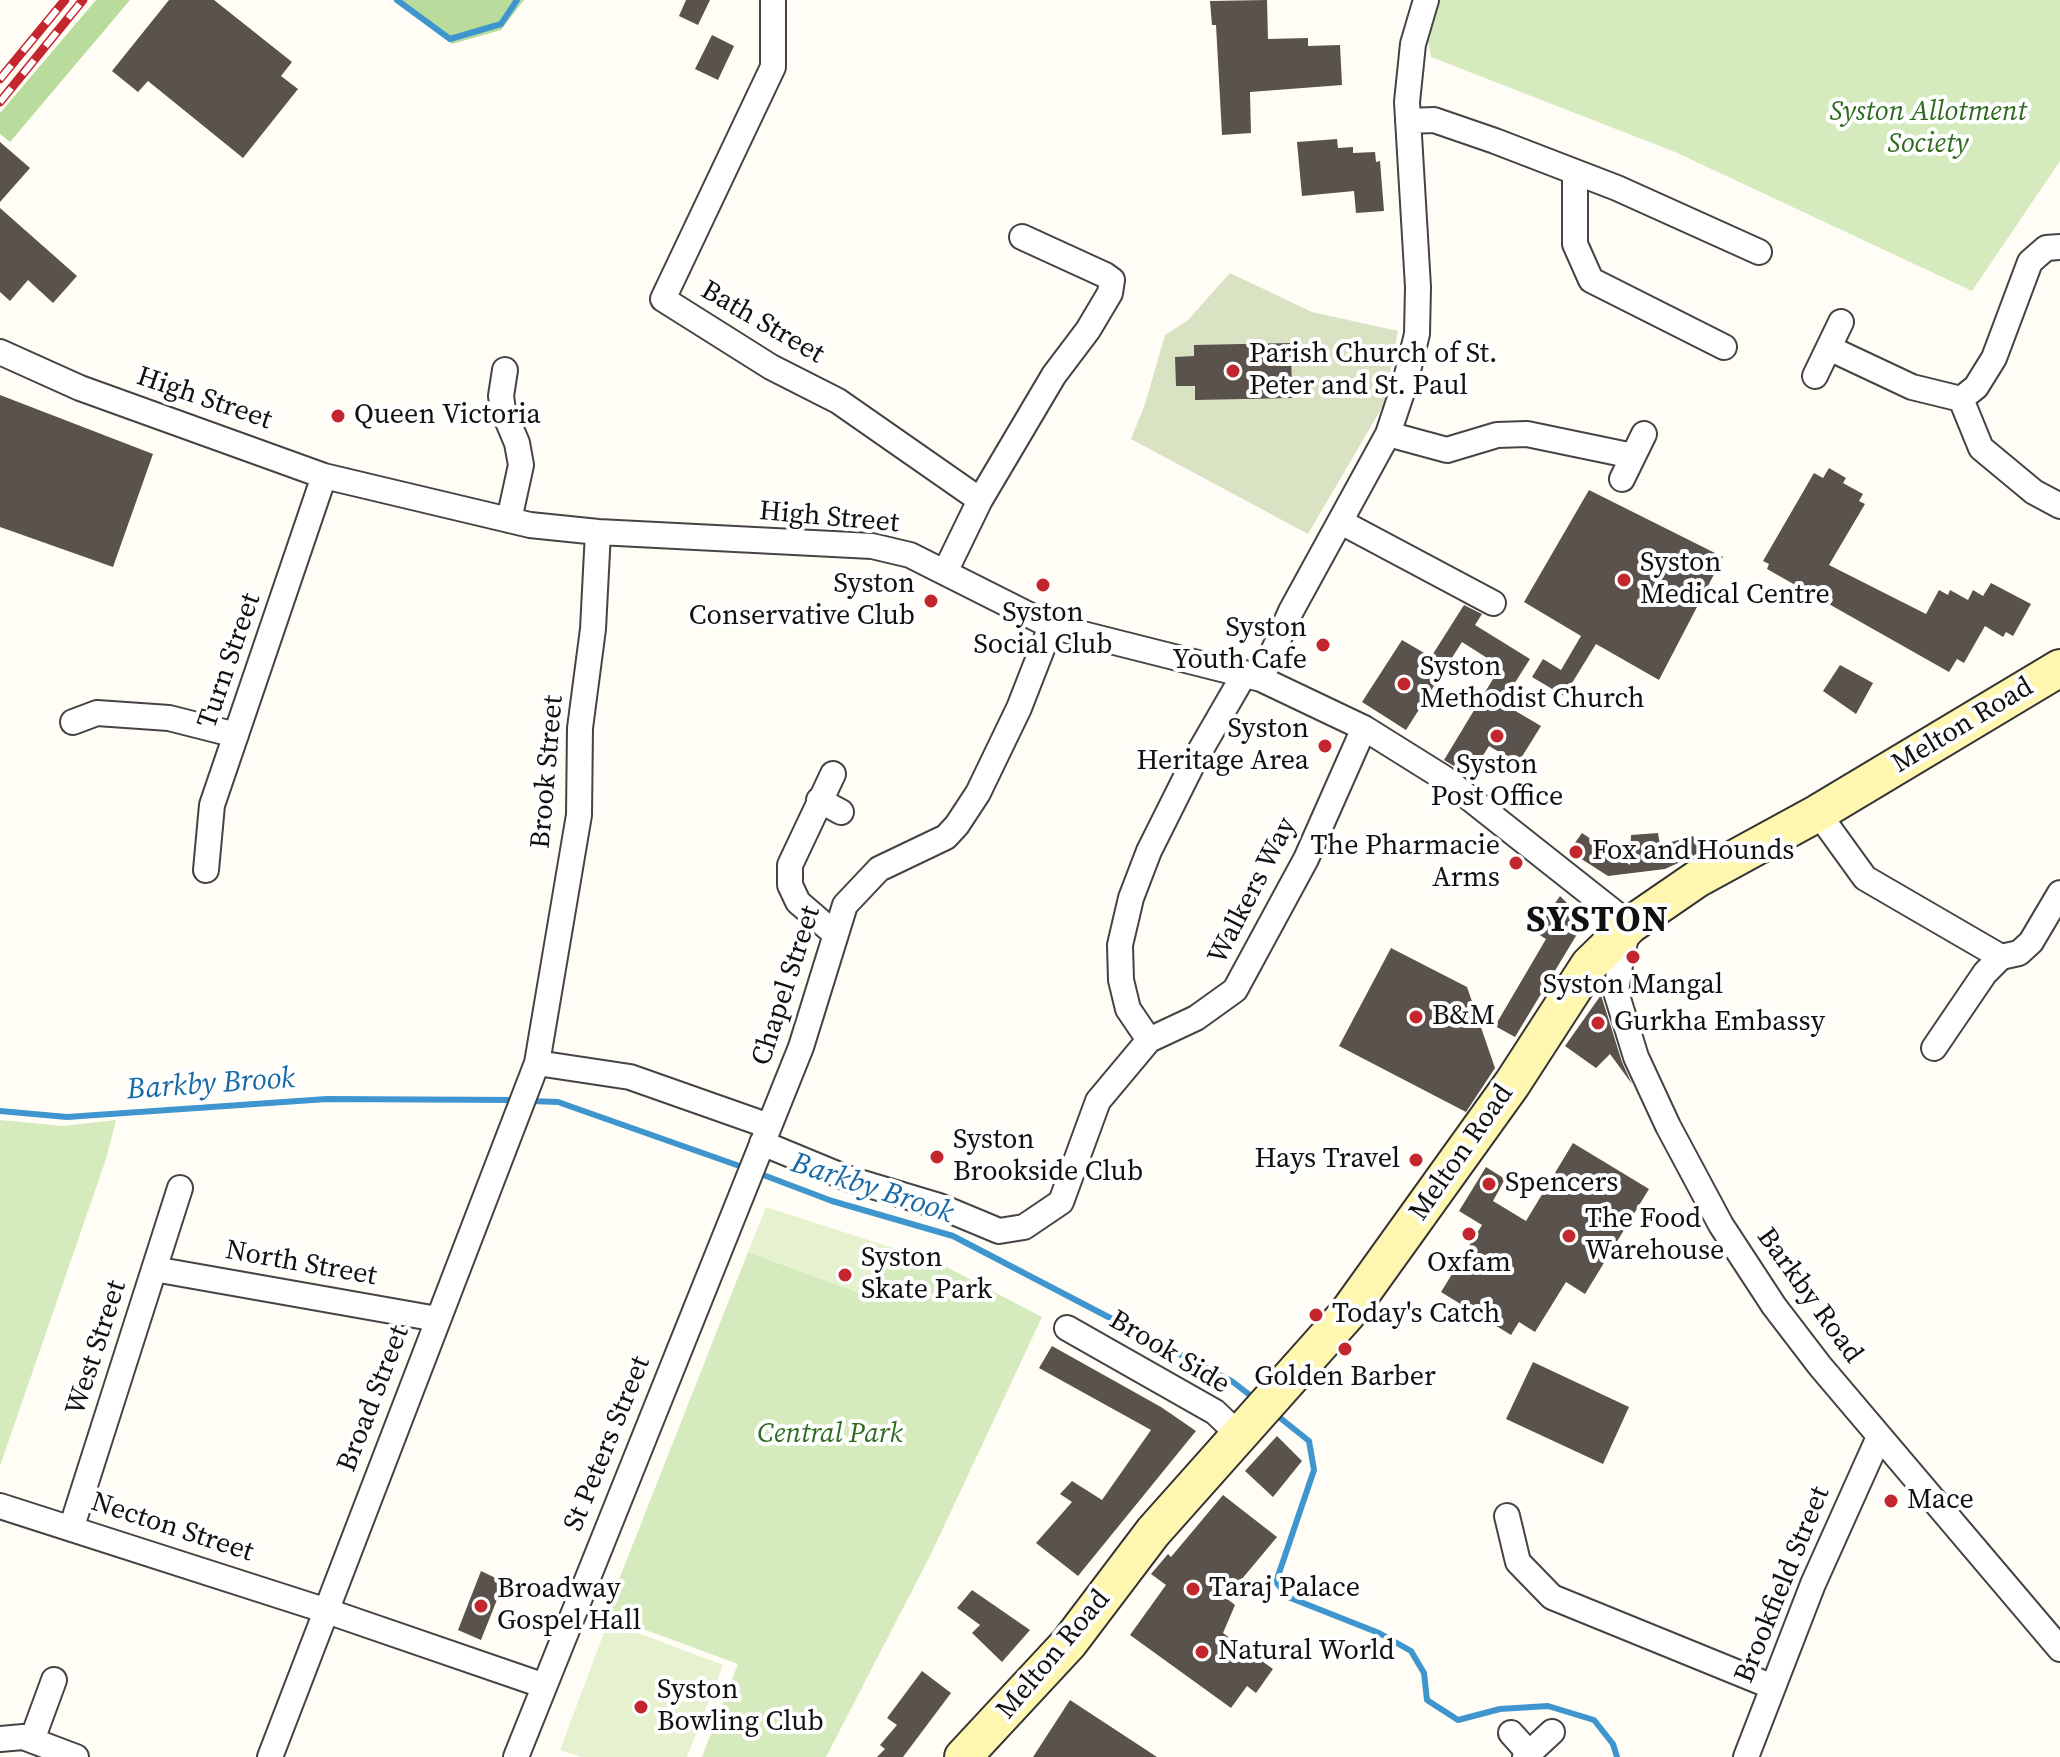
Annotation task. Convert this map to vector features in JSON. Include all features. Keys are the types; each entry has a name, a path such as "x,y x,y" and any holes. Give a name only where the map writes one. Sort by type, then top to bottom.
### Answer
{"street":[{"name":"Bath Street","path":"773,0 773,67 663,299 771,367 838,401 980,500"},
{"path":"537,1063 630,1077 763,1141 999,1231 1024,1227 1061,1202 1098,1101 1149,1040 1128,1009 1121,980 1120,945 1131,898 1149,851 1193,763 1253,676 1388,434 1417,334 1418,287 1408,71 1426,0"},
{"path":"1408,121 1434,120 1575,172 1759,252"},
{"path":"1575,172 1575,244 1591,280 1724,347"},
{"path":"946,570 980,500 1054,375 1088,330 1110,293 1112,280 1105,275 1022,237"},
{"path":"1829,348 1912,387 1942,397 1961,399 1976,387 1994,358 2030,262 2046,248 2060,247"},
{"path":"1815,376 1841,322"},
{"name":"High Street","path":"0,352 80,388 324,476 509,520 598,532 872,546 910,555 946,570 1051,626 1253,676 1364,728 1444,778 1630,925"},
{"path":"505,370 501,396 503,410 517,443 521,465 509,520"},
{"path":"1961,399 1981,448 2034,492 2060,506"},
{"path":"1388,434 1447,450 1497,435 1527,434 1633,456"},
{"path":"1622,479 1644,434"},
{"name":"Turn Street","path":"206,870 212,805 324,476"},
{"path":"1341,522 1493,603"},
{"name":"Brook Street","path":"537,1063 579,815 580,728 593,629 598,532"},
{"name":"Chapel Street","path":"763,1141 801,1047 845,905 879,869 946,837 966,812 1019,708 1051,626"},
{"name":"Melton Road","path":"963,1757 1069,1643 1153,1532 1347,1314 1512,1084 1589,965 1630,925 1697,879 1818,813 2060,668"},
{"path":"73,722 97,713 169,718 236,735"},
{"name":"Walkers Way","path":"1149,1040 1196,1018 1235,990 1306,859 1364,728"},
{"path":"833,774 819,800 788,838 790,885 805,911 835,934"},
{"path":"819,800 841,812"},
{"path":"1818,813 1865,878 2001,957"},
{"path":"1934,1048 1985,973 2001,957 2019,953 2031,942 2060,893"},
{"name":"Barkby Road","path":"1630,925 1616,992 1636,1057 1668,1126 1721,1225 1774,1306 1879,1437 2060,1649"},
{"name":"Broad Street","path":"270,1757 537,1063"},
{"name":"St Peters Street","path":"516,1757 542,1685 763,1141"},
{"name":"West Street","path":"72,1526 180,1188"},
{"name":"North Street","path":"154,1269 437,1319"},
{"name":"Brook Side","path":"1067,1328 1243,1428"},
{"name":"Brookfield Street","path":"1746,1757 1813,1584 1879,1437"},
{"name":"Necton Street","path":"0,1506 72,1526 542,1685"},
{"path":"1507,1516 1518,1562 1552,1597 1773,1687"},
{"path":"32,1740 54,1680"},
{"path":"1511,1733 1527,1755 1552,1732"},
{"path":"0,1739 13,1736 32,1740 76,1757"}],"green space":[{"path":"96,0 130,0 10,142 0,134 0,113"},
{"path":"396,0 524,0 501,30 452,44"},
{"name":"Syston Allotment Society","path":"1437,0 2060,0 2060,161 1972,291 1675,152 1431,57 1427,36"},
{"path":"1230,273 1312,312 1398,331 1384,404 1308,534 1131,439 1145,404 1165,335 1187,321"},
{"path":"0,1120 63,1126 116,1120 106,1159 0,1466"},
{"name":"Syston Skate Park","path":"766,1207 890,1247 873,1297 748,1252"},
{"name":"Central Park","path":"890,1247 933,1260 1042,1317 931,1554 826,1757 702,1757 738,1664 605,1615 748,1252 872,1297"},
{"name":"Syston Bowling Club","path":"608,1622 723,1665 687,1757 581,1757 560,1750"}],"building":[{"path":"169,0 214,0 292,62 281,76 298,89 243,158 148,81 138,92 112,71"},
{"path":"686,0 710,0 698,25 679,16"},
{"path":"1267,0 1268,39 1308,38 1308,46 1340,45 1342,85 1250,92 1251,133 1222,135 1216,25 1212,25 1210,1"},
{"path":"712,35 734,46 718,80 695,69"},
{"path":"1337,139 1338,148 1353,147 1353,153 1375,152 1376,162 1380,161 1384,211 1356,213 1354,191 1302,196 1297,142"},
{"path":"0,142 30,168 0,202"},
{"path":"0,208 77,276 53,303 28,280 10,301 0,292"},
{"name":"Parish Church of St. Peter and St. Paul","path":"1291,343 1292,398 1195,400 1195,386 1176,386 1175,357 1194,356 1194,345"},
{"path":"0,395 153,454 113,567 0,527"},
{"path":"1829,468 1846,478 1843,483 1863,494 1859,501 1865,504 1829,565 1926,614 1939,590 1948,595 1950,590 1968,600 1973,590 1983,596 1991,583 2031,604 2013,636 2006,632 2003,637 1985,626 1964,663 1957,659 1949,672 1767,569 1769,564 1763,561 1814,473 1823,478"},
{"name":"Syston Medical Centre","path":"1589,490 1723,557 1659,680 1596,644 1564,696 1532,677 1543,659 1561,670 1581,636 1524,602"},
{"path":"1464,605 1482,614 1475,625 1530,659 1502,703 1541,726 1518,763 1489,746 1470,776 1444,760 1496,674 1490,671 1495,663 1462,642 1406,730 1362,702 1402,640 1431,657"},
{"path":"1840,665 1873,683 1856,714 1823,691"},
{"path":"1582,833 1630,865 1631,835 1658,833 1660,845 1693,836 1700,853 1665,869 1608,876 1569,851"},
{"path":"1560,896 1585,921 1515,1037 1495,1026 1546,939 1535,932"},
{"name":"B&M","path":"1391,948 1467,987 1495,1068 1466,1112 1339,1046"},
{"path":"1601,995 1632,1084 1610,1054 1596,1068 1565,1046"},
{"name":"The Food Warehouse","path":"1573,1143 1649,1189 1585,1294 1566,1282 1535,1332 1519,1322 1511,1335 1441,1292 1482,1225 1459,1211 1486,1167 1505,1179 1493,1201 1526,1221"},
{"path":"1052,1346 1161,1407 1196,1431 1078,1576 1036,1543 1072,1502 1060,1494 1072,1481 1102,1500 1151,1430 1039,1368"},
{"path":"1533,1362 1629,1407 1603,1464 1506,1419"},
{"path":"1277,1436 1302,1461 1273,1497 1245,1471"},
{"path":"1223,1495 1277,1537 1226,1598 1235,1605 1223,1633 1273,1669 1256,1693 1247,1686 1231,1708 1130,1635 1166,1585 1151,1574 1168,1554 1171,1557"},
{"name":"Broadway Gospel Hall","path":"481,1571 504,1582 481,1640 458,1630"},
{"path":"972,1590 1030,1630 1002,1662 972,1633 980,1625 957,1608"},
{"path":"922,1671 951,1693 903,1757 877,1757 885,1749 880,1745 897,1725 887,1718"},
{"path":"1070,1700 1157,1757 1033,1757"}],"waterway":[{"path":"397,0 450,39 501,24 517,0"},
{"name":"Barkby Brook","path":"0,1111 67,1117 327,1099 515,1100"},
{"name":"Barkby Brook","path":"531,1101 558,1102 748,1169"},
{"name":"Barkby Brook","path":"758,1173 832,1201 953,1236 1233,1382 1255,1399"},
{"name":"Barkby Brook","path":"1274,1413 1309,1441 1314,1470 1276,1582 1288,1597 1379,1633 1411,1651 1424,1673 1427,1700 1458,1720 1500,1709 1548,1706 1594,1720 1613,1744 1617,1757"}],"railway":[{"path":"0,79 65,0"},
{"path":"0,102 83,0"}],"place":[{"name":"Parish Church of St. Peter and St. Paul","path":"1233,371"},
{"name":"Queen Victoria","path":"338,416"},
{"name":"Syston Medical Centre","path":"1624,580"},
{"name":"Syston Social Club","path":"1043,585"},
{"name":"Syston Conservative Club","path":"931,601"},
{"name":"Syston Youth Cafe","path":"1323,645"},
{"name":"Syston Methodist Church","path":"1404,684"},
{"name":"Syston Post Office","path":"1497,736"},
{"name":"Syston Heritage Area","path":"1325,746"},
{"name":"Fox and Hounds","path":"1576,852"},
{"name":"The Pharmacie Arms","path":"1516,863"},
{"name":"Syston Mangal","path":"1633,957"},
{"name":"B&M","path":"1416,1017"},
{"name":"Gurkha Embassy","path":"1598,1023"},
{"name":"Syston Brookside Club","path":"937,1157"},
{"name":"Hays Travel","path":"1416,1160"},
{"name":"Spencers","path":"1489,1184"},
{"name":"Oxfam","path":"1469,1234"},
{"name":"The Food Warehouse","path":"1569,1236"},
{"name":"Syston Skate Park","path":"845,1275"},
{"name":"Today's Catch","path":"1316,1315"},
{"name":"Golden Barber","path":"1345,1349"},
{"name":"Mace","path":"1891,1501"},
{"name":"Taraj Palace","path":"1193,1589"},
{"name":"Broadway Gospel Hall","path":"481,1606"},
{"name":"Natural World","path":"1202,1652"},
{"name":"Syston Bowling Club","path":"641,1707"}],"district":[{"name":"SYSTON","path":"1598,922"}]}
